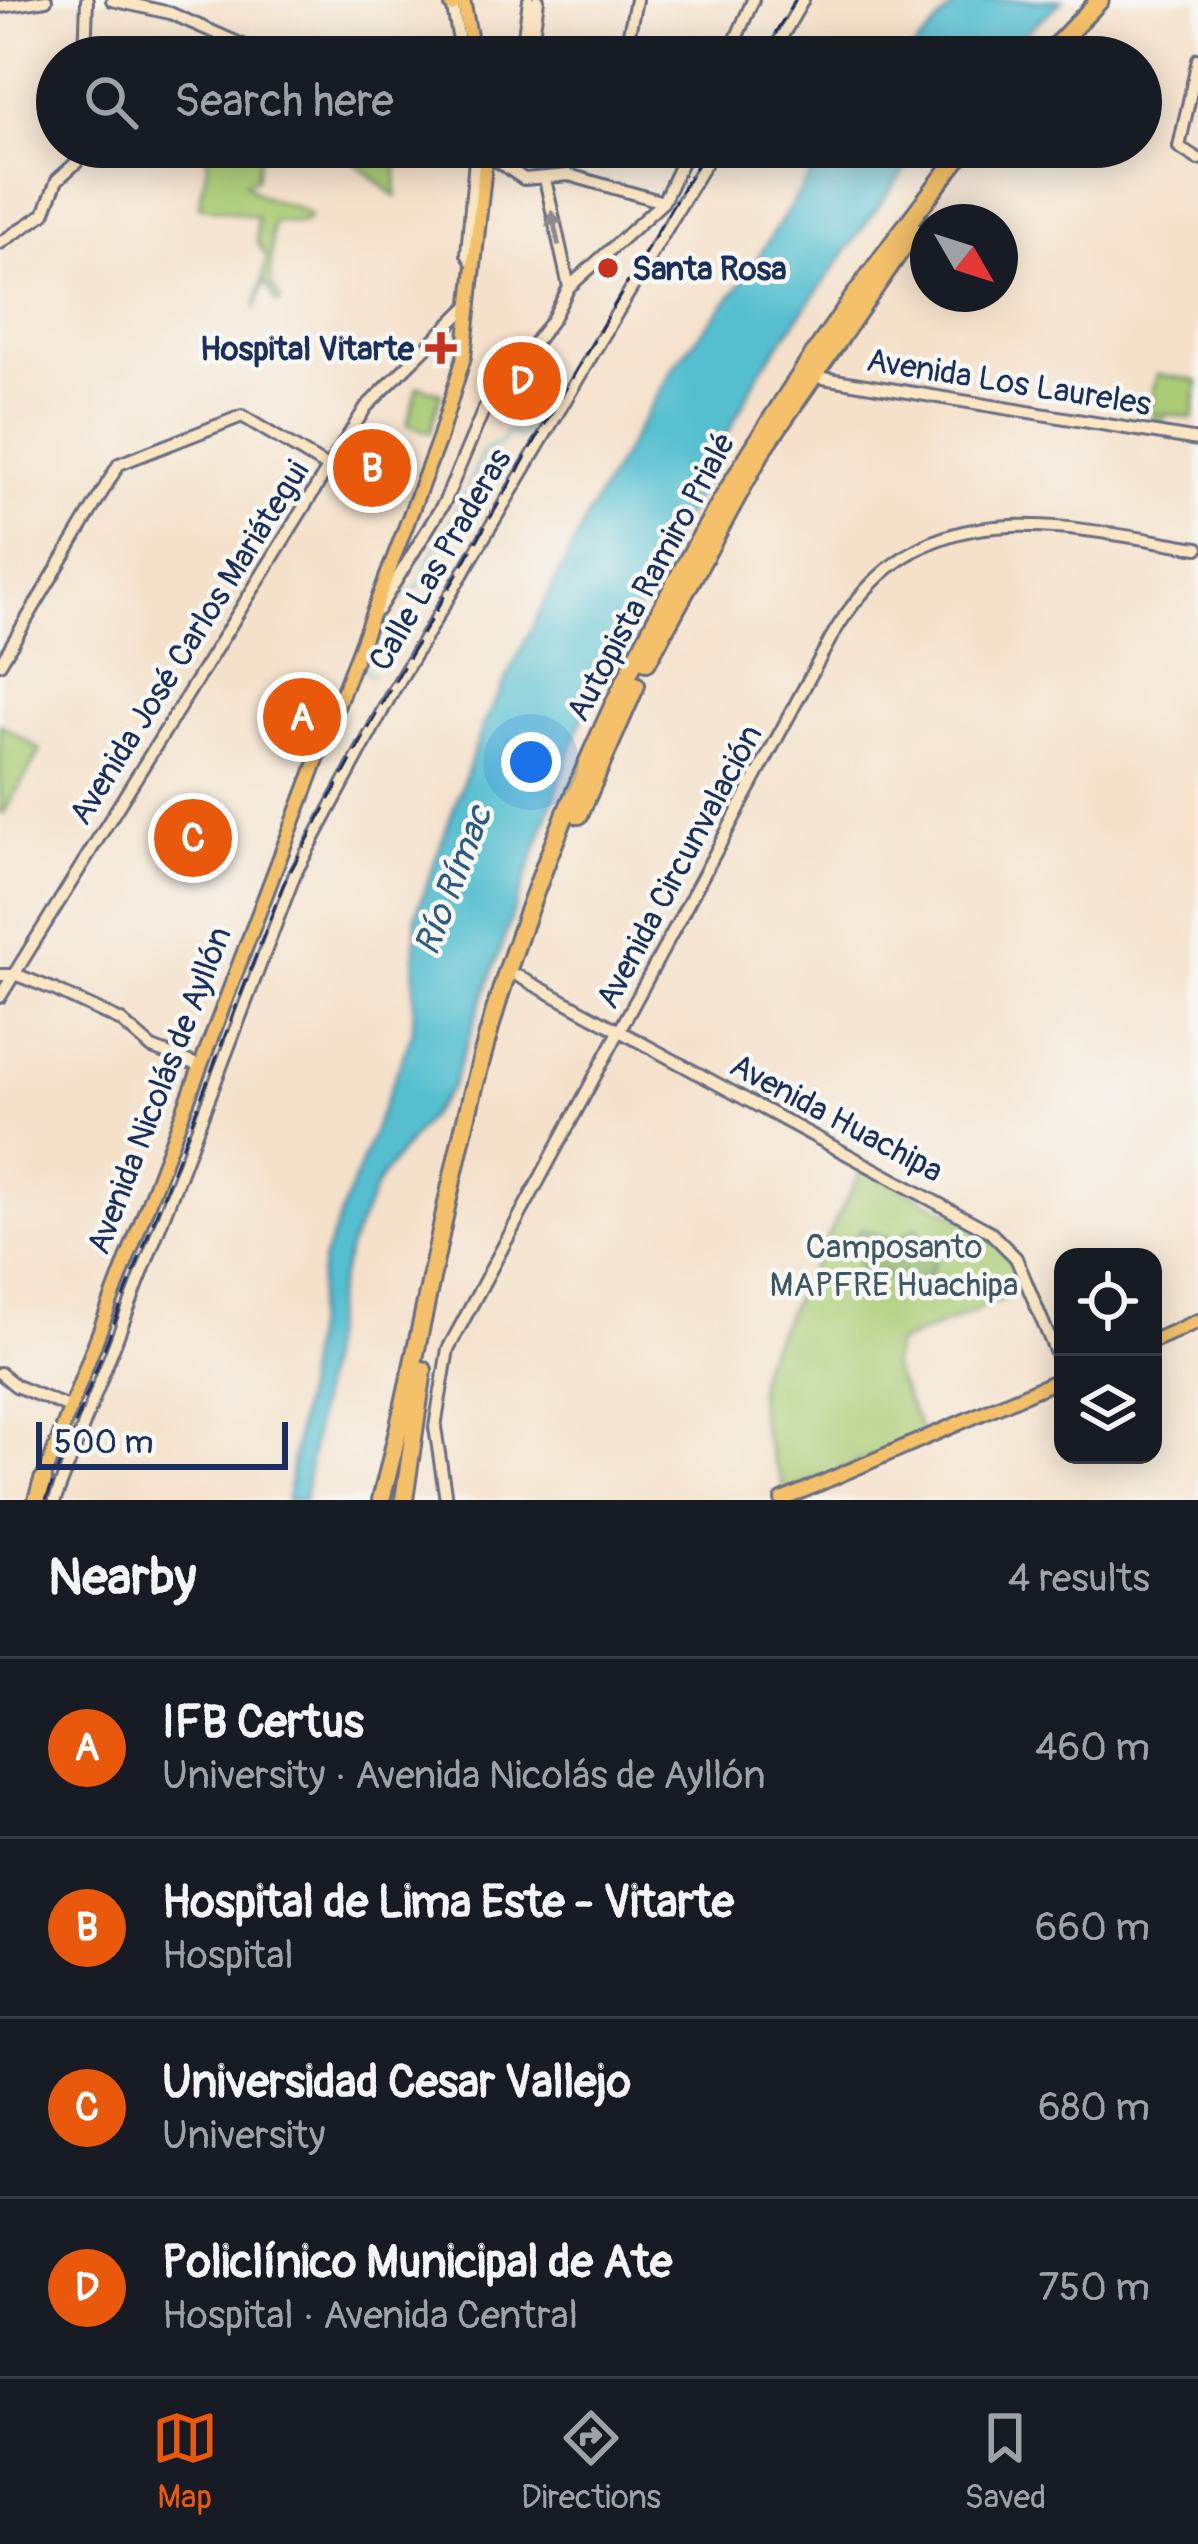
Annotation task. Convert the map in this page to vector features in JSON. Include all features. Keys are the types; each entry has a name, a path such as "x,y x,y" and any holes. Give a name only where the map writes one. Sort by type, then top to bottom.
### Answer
{"highway":[{"path":"1065,36 1100,0"},
{"path":"1079,36 1113,0"},
{"name":"Autopista Ramiro Prialé","path":"396,1498 411,1450 413,1394 461,1134 524,926 596,745 665,596 856,300 952,168"},
{"name":"Autopista Ramiro Prialé","path":"413,1394 447,1235 518,976 606,749 777,402 963,168"},
{"path":"518,976 514,968 524,926"},
{"path":"396,1498 413,1394"},
{"path":"34,1500 43,1480"}],"main road":[{"path":"460,1 467,36"},
{"name":"Avenida Nicolás de Ayllón","path":"215,1020 440,439 464,357 481,168"},
{"name":"Avenida Nicolás de Ayllón","path":"43,1480 441,419 461,339 482,168"},
{"path":"475,181 479,201"},
{"name":"Avenida Nicolás de Ayllón","path":"34,1500 65,1406 106,1310"},
{"path":"1162,1338 1198,1323"},
{"path":"786,1500 1054,1380"}],"street":[{"path":"0,7 46,0"},
{"path":"86,36 87,0"},
{"path":"112,0 170,13 222,36"},
{"path":"528,36 534,0"},
{"path":"628,36 636,0"},
{"path":"737,36 753,0"},
{"path":"782,36 803,0"},
{"path":"1198,59 1179,147 1198,156"},
{"path":"1198,76 1185,144 1198,156"},
{"path":"0,243 44,214 57,180 70,168"},
{"path":"472,262 467,254 478,168"},
{"path":"509,168 524,179 574,177 683,199"},
{"path":"363,635 445,501 482,413 552,320 569,286 666,197 679,168"},
{"name":"Calle Las Praderas","path":"55,1500 295,874 391,695 702,168"},
{"path":"545,179 569,286"},
{"name":"Avenida José Carlos Mariátegui","path":"0,997 6,975 377,393 465,309"},
{"path":"442,332 461,339"},
{"name":"Avenida Los Laureles","path":"813,373 1198,437"},
{"path":"0,664 119,464 242,416 327,467"},
{"name":"Avenida Circunvalación","path":"446,1500 435,1432 446,1355 836,631 885,570 934,539 1003,523 1040,523 1198,548"},
{"path":"6,975 121,1021 138,1040 198,1065"},
{"name":"Avenida Huachipa","path":"518,976 988,1231 1016,1258 1055,1356"},
{"path":"0,1373 16,1386 65,1406"}],"green space":[{"path":"207,168 258,168 256,179 245,183 252,190 310,216 302,223 274,222 272,227 271,283 281,301 277,303 264,281 255,310 267,258 257,242 257,217 199,206"},
{"path":"361,168 397,168 396,197"},
{"path":"1157,374 1198,381 1193,418 1165,414 1163,424 1150,421 1158,414 1148,411"},
{"path":"418,386 441,393 430,432 407,425"},
{"path":"0,724 41,750 3,814 0,813"},
{"name":"Camposanto MAPFRE Huachipa","path":"863,1168 986,1231 1003,1246 1027,1289 896,1344 891,1366 923,1434 787,1493 759,1414 761,1364"},
{"path":"917,1227 935,1262 922,1287 862,1270 853,1242 861,1229 896,1240"}],"water":[{"path":"959,0 1063,0 1022,36 926,36"},
{"name":"Río Rímac","path":"815,168 906,168 760,371 586,708 451,1088 379,1180 350,1246 336,1293 304,1500 287,1500 322,1262 413,1031 416,915 483,726 595,502 677,362 738,288"}],"waterway":[{"path":"486,450 501,443 507,432 520,436 529,426"},
{"path":"468,489 483,453"},
{"path":"403,598 422,583 428,562 467,492"},
{"path":"360,665 372,676"}],"railway":[{"path":"774,36 795,0"},
{"path":"46,1500 283,885 388,693 695,168"}],"place":[{"name":"Santa Rosa","path":"608,268"},
{"name":"Hospital Vitarte","path":"441,348"},
{"name":"Policlínico Municipal de Ate","path":"522,381"},
{"name":"Hospital de Lima Este - Vitarte","path":"372,468"},
{"name":"IFB Certus","path":"302,717"},
{"name":"Universidad Cesar Vallejo","path":"193,838"}]}
